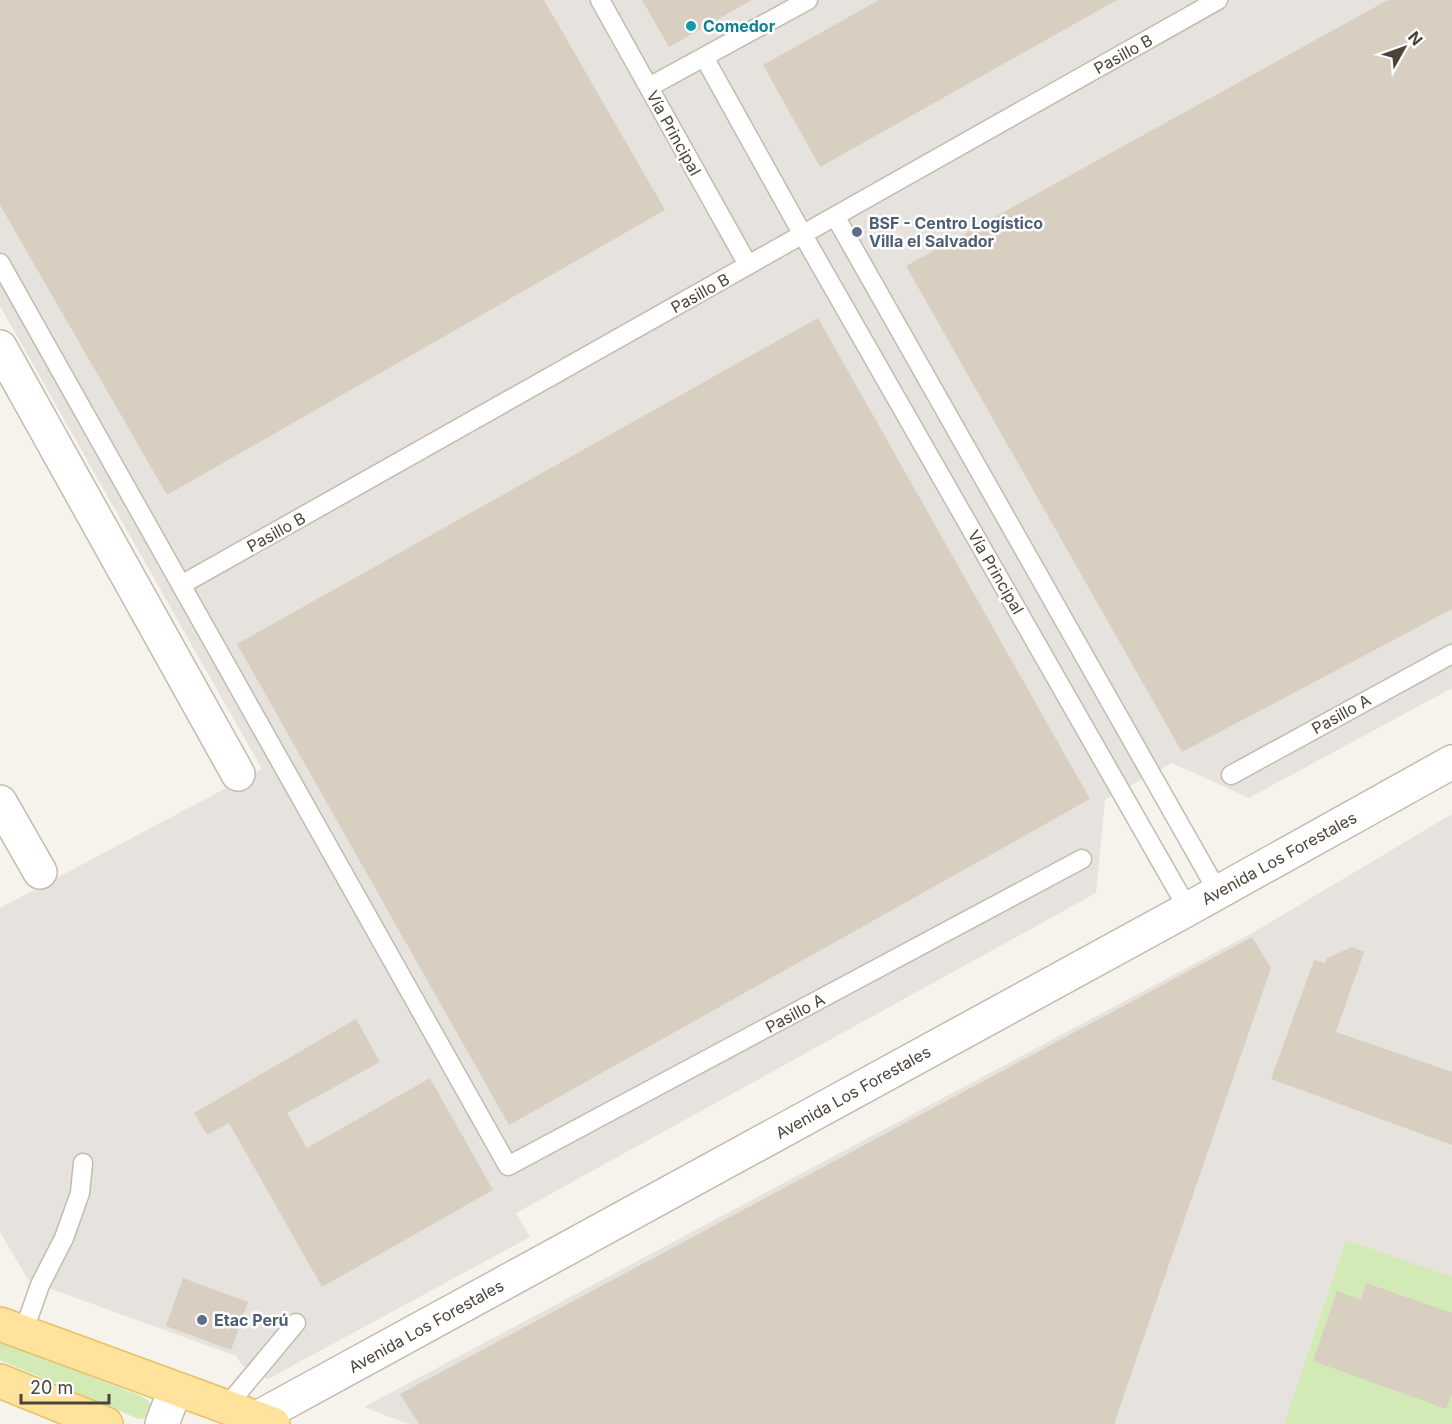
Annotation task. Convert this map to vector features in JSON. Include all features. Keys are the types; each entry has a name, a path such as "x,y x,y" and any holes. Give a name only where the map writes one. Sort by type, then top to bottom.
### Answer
{"main road":[{"path":"12,1329 249,1419"},
{"path":"0,1381 106,1424"}],"street":[{"path":"0,347 238,774"},
{"name":"Avenida Los Forestales","path":"249,1419 1188,909 1452,762"},
{"path":"0,802 40,872"},
{"path":"162,1424 175,1390"}],"lane":[{"name":"Vía Principal","path":"600,0 748,265"},
{"path":"649,87 808,0"},
{"name":"Pasillo B","path":"181,585 1218,0"},
{"name":"Vía Principal","path":"704,57 803,235 1188,909"},
{"path":"835,216 1218,892"},
{"path":"0,263 181,585"},
{"name":"Pasillo A","path":"181,585 508,1166 1082,859"},
{"name":"Pasillo A","path":"1231,775 1452,654"},
{"path":"12,1329 40,1285 67,1229 80,1193 83,1163"},
{"path":"249,1419 296,1323"}],"shaded area":[{"path":"0,0 1452,0 1452,688 1249,798 1172,763 1105,800 1096,893 516,1213 530,1237 268,1379 242,1365 236,1356 29,1281 0,1232 0,908 262,769 0,306"},
{"path":"1452,814 1452,1424 408,1424 364,1407 1254,932"}],"green space":[{"path":"1346,1240 1452,1277 1452,1424 1284,1424"},
{"path":"0,1341 141,1396 152,1406 149,1417 136,1418 0,1360"}],"building":[{"path":"0,0 544,0 665,210 167,495 0,205"},
{"path":"642,0 752,0 669,47"},
{"path":"879,0 1117,0 820,167 763,65"},
{"path":"1388,0 1452,0 1452,609 1182,752 906,266"},
{"path":"818,318 1090,799 509,1125 237,644"},
{"path":"1252,937 1271,968 1114,1424 419,1424 400,1394"},
{"path":"1352,947 1364,952 1336,1032 1452,1072 1452,1145 1271,1079 1314,960 1325,963 1327,958"},
{"path":"356,1019 380,1062 287,1113 307,1148 430,1078 493,1190 322,1287 229,1123 207,1135 194,1113"},
{"path":"183,1278 248,1302 231,1350 166,1326"},
{"path":"1366,1283 1452,1313 1452,1393 1446,1409 1313,1361 1337,1291 1361,1300"}],"place":[{"name":"Comedor","path":"691,26"},
{"name":"BSF - Centro Logístico Villa el Salvador","path":"857,232"},
{"name":"Etac Perú","path":"202,1320"}]}
